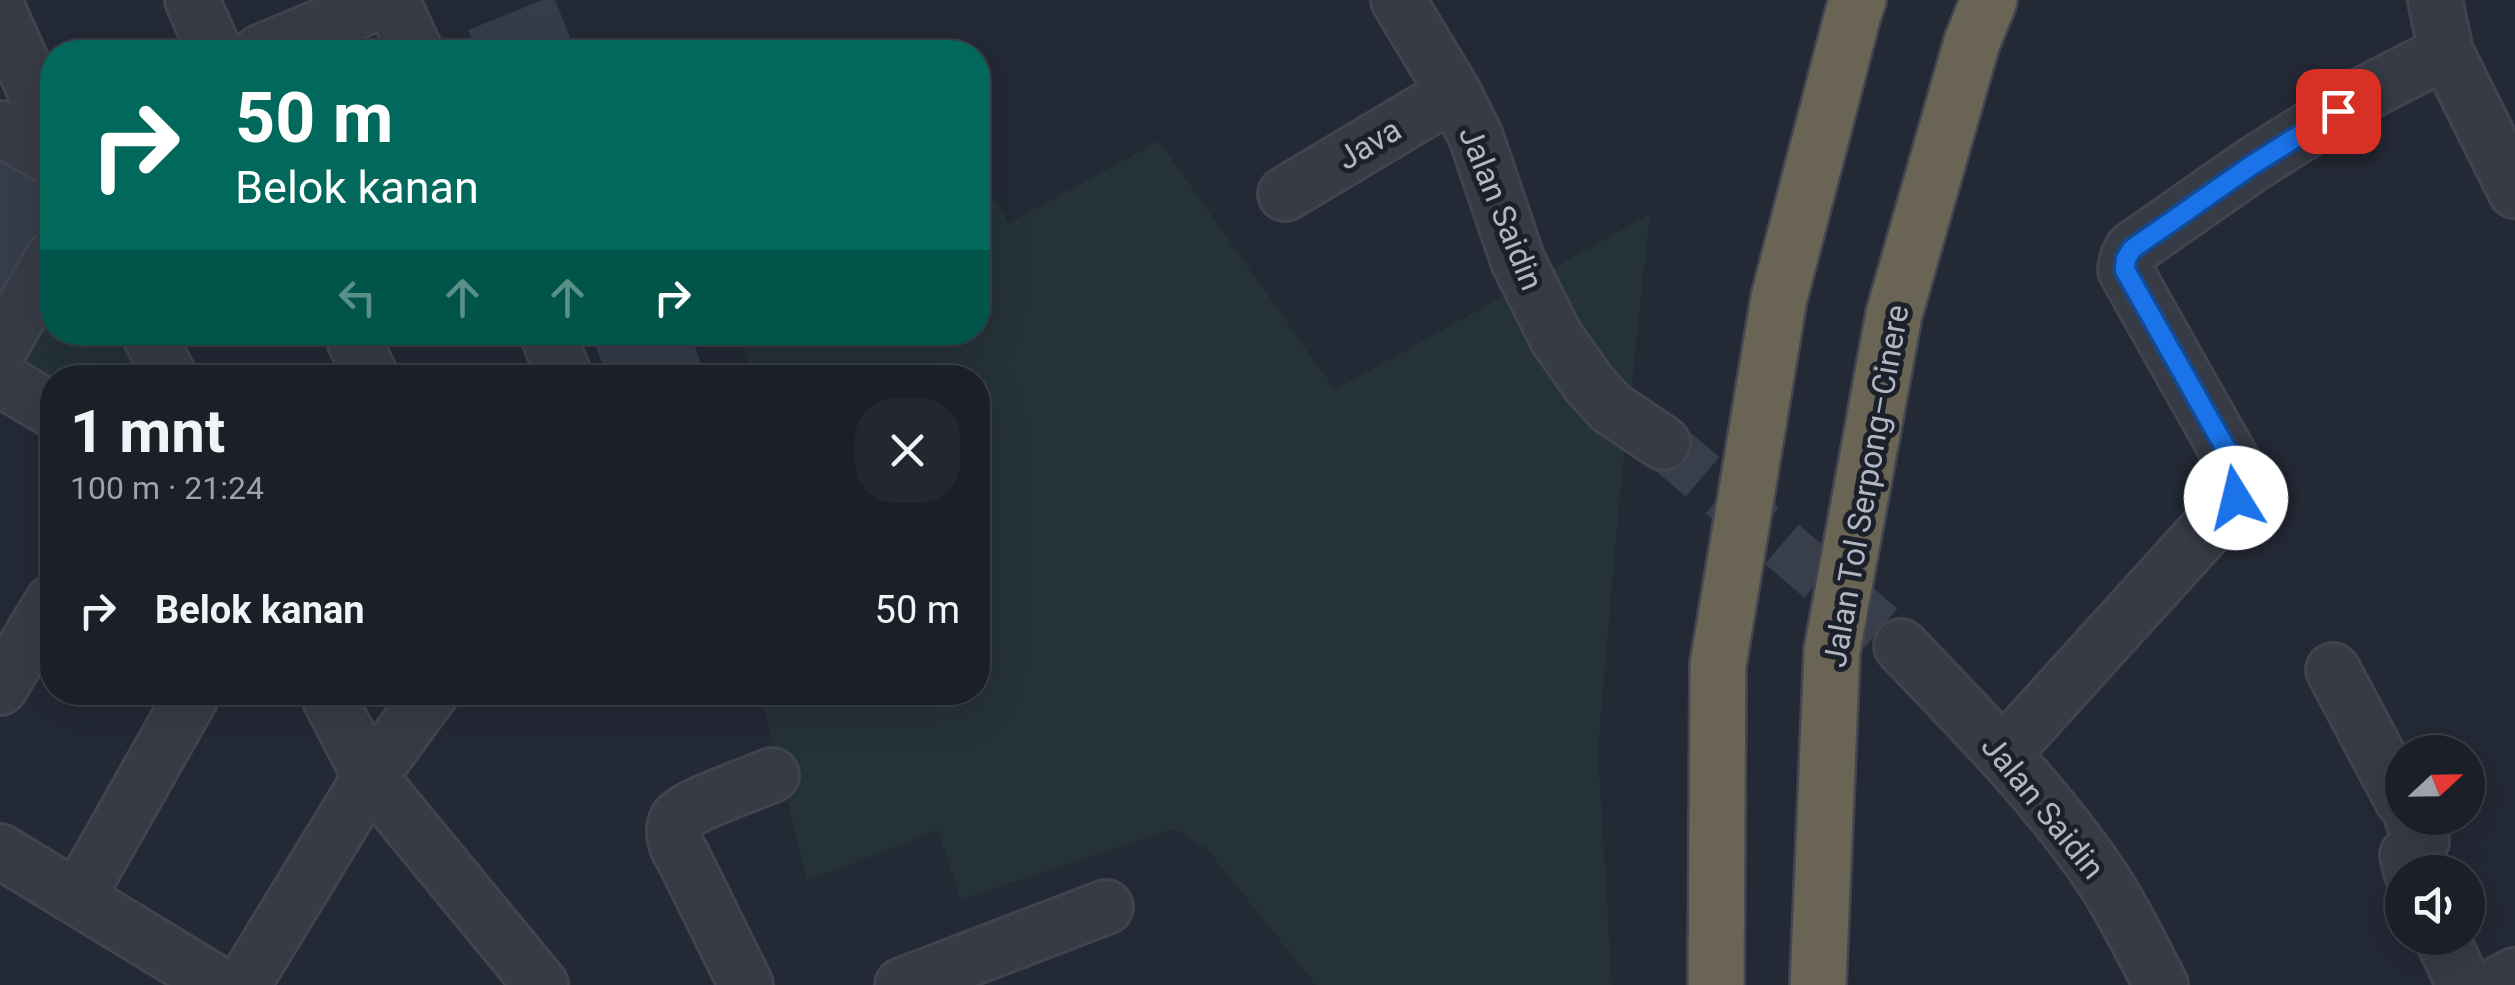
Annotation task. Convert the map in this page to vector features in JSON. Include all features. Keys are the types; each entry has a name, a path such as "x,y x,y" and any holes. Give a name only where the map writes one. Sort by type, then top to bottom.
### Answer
{"highway":[{"path":"1716,985 1718,665 1779,298 1858,0"},
{"name":"Jalan Tol Serpong–Cinere","path":"1818,985 1835,632 1894,314 1972,42 1988,0"}],"street":[{"path":"192,0 210,40"},
{"path":"289,40 384,0"},
{"path":"392,0 410,40"},
{"name":"Jalan Saidin","path":"1398,0 1476,136 1518,262 1556,337 1611,408 1663,442"},
{"path":"2435,0 2446,52 2515,191"},
{"path":"0,13 40,103"},
{"path":"2003,754 2241,488 2240,474 2125,270 2132,249 2252,165 2350,103 2446,52"},
{"name":"Java","path":"1285,194 1454,93"},
{"path":"0,128 40,152"},
{"path":"0,348 40,280"},
{"path":"0,379 40,403"},
{"path":"0,688 40,622"},
{"name":"Jalan Saidin","path":"1902,646 2003,754 2082,850 2104,881 2160,985"},
{"path":"2332,670 2385,768"},
{"path":"78,897 187,705"},
{"path":"333,705 370,777 541,985"},
{"path":"243,985 370,777 423,705"},
{"path":"746,985 675,846 676,826 678,818 690,808 772,776"},
{"path":"2407,855 2422,840 2420,835"},
{"path":"0,851 220,985"},
{"path":"902,985 1106,907"},
{"path":"2450,955 2464,985"},
{"path":"2496,985 2515,975"}],"shaded area":[{"path":"1159,141 1335,390 1650,214 1598,750 1612,985 1316,985 1208,850 1174,829 961,899 938,830 807,881 764,705 990,705 990,365 750,365 740,345 990,345 990,191 1009,223"},
{"path":"40,281 40,345 140,345 149,365 40,365 40,387 0,349"}],"building":[{"path":"543,0 555,0 571,40 472,40 468,30"},
{"path":"0,157 40,182 40,272 0,337"},
{"path":"595,345 694,345 702,365 603,365"}],"tunnel":[{"path":"1663,443 1901,646"}],"route":[{"path":"2236,498 2241,488 2240,474 2125,270 2126,259 2132,249 2252,165 2338,111"}]}
